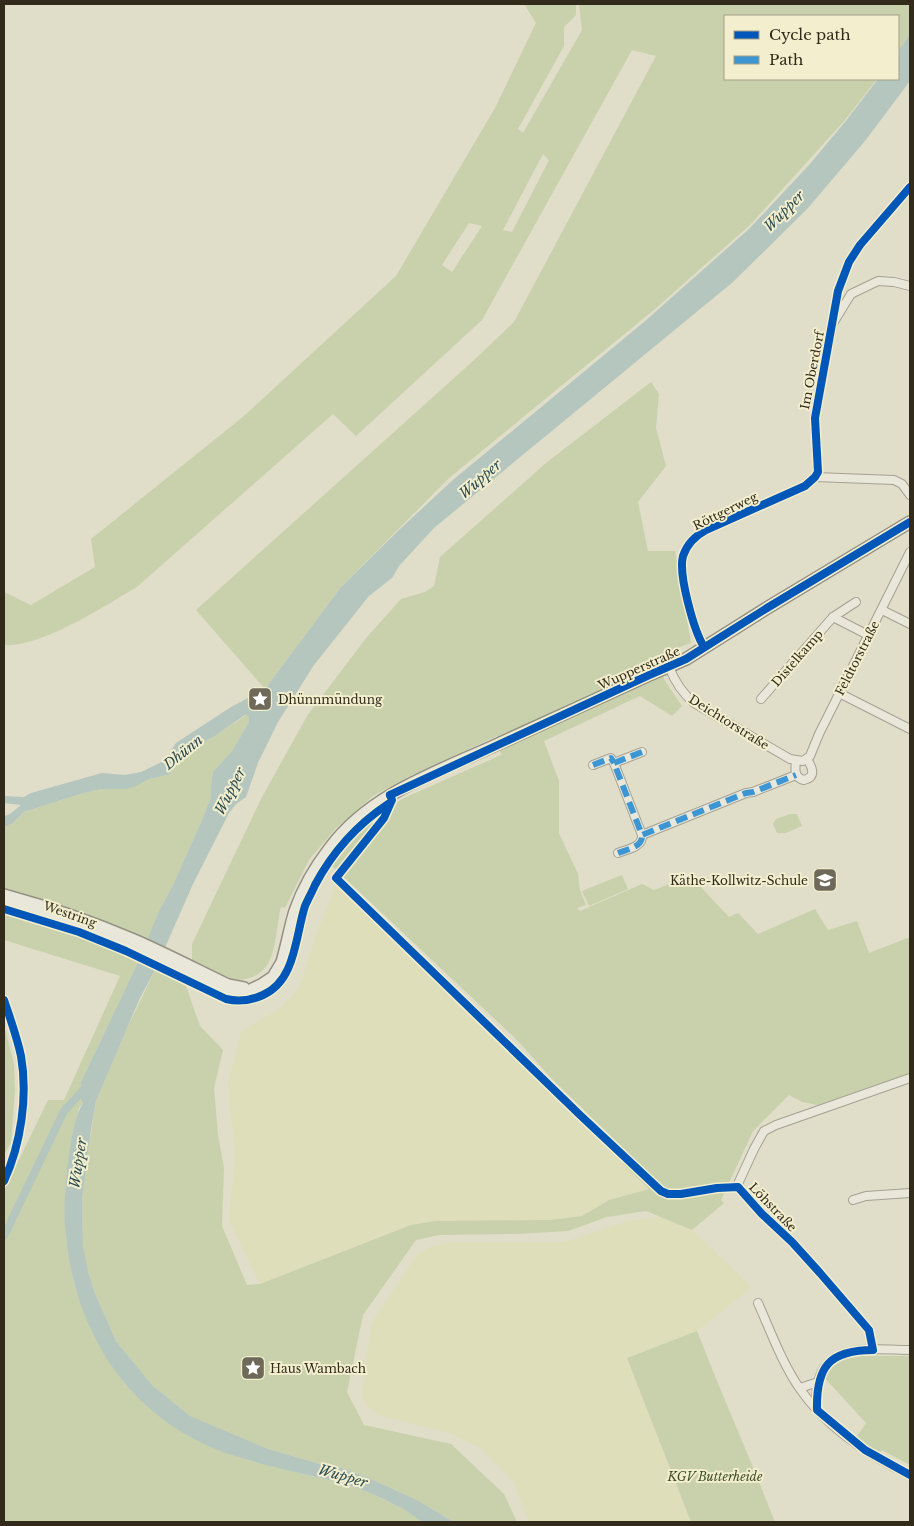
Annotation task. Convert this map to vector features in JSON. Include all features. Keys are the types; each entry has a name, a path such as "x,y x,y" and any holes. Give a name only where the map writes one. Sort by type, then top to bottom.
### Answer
{"main road":[{"name":"Wupperstraße","path":"390,795 686,659 910,522"},
{"name":"Westring","path":"4,904 130,943 204,979 248,990 266,982 278,970 301,897 314,870 329,848 357,818 390,795"},
{"path":"4,895 60,912 130,943"}],"street":[{"name":"Im Oberdorf","path":"815,477 818,472 815,418 832,325 850,294 878,281 910,286"},
{"path":"815,477 894,480 902,484 910,496"},
{"name":"Röttgerweg","path":"704,647 698,638 683,581 682,559 686,550 696,536 706,530 805,486 815,477"},
{"name":"Feldtorstraße","path":"801,761 810,756 839,693 910,552"},
{"name":"Distelkamp","path":"761,699 833,617 856,602"},
{"path":"882,610 910,624"},
{"path":"833,617 868,635"},
{"name":"Deichtorstraße","path":"670,667 677,685 694,703 751,737 801,761"},
{"path":"839,693 910,729"},
{"path":"614,763 642,752"},
{"path":"593,765 611,758 642,835 640,844 618,853"},
{"path":"642,835 796,775 801,761 813,769 811,777 806,780 802,780 796,775"},
{"name":"Löhstraße","path":"792,1242 762,1214 737,1186 764,1131 776,1125 910,1078"},
{"path":"853,1200 866,1196 910,1193"},
{"path":"758,1303 787,1366 800,1388 817,1410 865,1450 910,1475"},
{"path":"817,1410 818,1382 827,1366 843,1353 857,1350 910,1350"},
{"path":"800,1388 818,1382"}],"green space":[{"path":"524,4 576,4 576,15 564,27 564,46 518,129 523,133 582,30 579,4 910,4 910,34 899,50 899,15 724,15 724,80 876,80 845,120 750,225 655,309 449,478 341,587 265,689 196,610 514,322 656,56 632,50 482,320 356,436 333,414 138,586 54,633 36,640 4,645 4,592 31,605 95,567 91,539 244,416 396,276 495,108 536,23","holes":["543,154 549,160 512,232 503,230","469,223 482,226 452,272 442,265"]},
{"path":"651,382 659,394 656,428 666,466 638,502 648,551 675,551 691,643 680,647 656,664 682,706 672,716 640,696 544,741 559,781 559,833 578,874 580,890 586,905 577,908 580,911 642,884 654,890 692,875 696,882 729,917 738,913 758,934 815,909 828,930 857,921 869,953 910,937 910,1073 818,1105 802,1102 789,1095 753,1131 721,1200 724,1203 692,1230 646,1211 607,1217 568,1231 439,1235 416,1240 363,1315 347,1392 364,1425 451,1444 504,1494 517,1522 454,1522 417,1500 369,1478 342,1468 320,1464 268,1449 196,1420 152,1385 116,1341 95,1293 85,1261 82,1199 96,1101 123,1037 156,968 185,983 200,1026 223,1050 214,1088 218,1135 224,1168 222,1226 247,1285 260,1284 411,1225 435,1221 550,1220 582,1216 609,1200 649,1189 622,1163 619,1144 553,1080 517,1040 332,866 357,835 383,811 404,798 501,755 497,736 412,775 373,796 335,829 309,860 285,908 281,907 275,945 271,957 268,964 258,974 238,980 219,975 192,960 192,944 261,799 307,716 367,637 401,599 425,592 434,586 440,557 546,463"},
{"path":"248,714 249,722 232,751 213,772 211,797 173,885 159,911 148,940 56,904 4,889 4,827 13,823 24,812 77,795 101,789 127,788 149,779 168,775 188,750 215,736"},
{"path":"790,814 797,814 802,826 786,833 777,833 773,824 776,819"},
{"path":"622,875 628,889 589,906 582,891"},
{"path":"336,885 649,1189 609,1200 582,1216 550,1220 435,1221 411,1225 260,1284 229,1220 235,1155 228,1084 241,1031 279,1009 299,989 319,927"},
{"path":"4,912 89,940 139,960 81,1082 83,1103 79,1108 71,1143 65,1192 66,1240 74,1284 93,1334 108,1360 209,1446 251,1461 363,1490 403,1508 424,1522 4,1522 4,1191 48,1100 64,1100 120,976 4,940"},
{"path":"4,1025 14,1064 15,1091 11,1142 4,1155"},
{"path":"659,1217 692,1230 752,1287 697,1331 627,1358 691,1522 529,1522 513,1480 481,1448 449,1433 378,1415 366,1405 362,1394 371,1324 417,1255 430,1247 451,1242 565,1242 628,1221"},
{"name":"KGV Butterheide","path":"697,1331 775,1522 691,1522 627,1358"},
{"path":"862,1356 910,1356 910,1465 882,1450 878,1455 855,1439 866,1423 824,1377 832,1367 840,1362"}],"water":[{"path":"910,34 910,81 865,141 808,208 733,282 434,528 399,566 392,578 369,596 314,665 278,722 258,763 246,797 236,804 229,813 193,884 156,968 140,998 96,1101 82,1199 83,1246 95,1293 116,1341 152,1385 190,1416 268,1449 320,1464 342,1468 369,1478 417,1500 454,1522 427,1523 402,1508 363,1490 342,1483 247,1460 196,1440 163,1420 136,1395 112,1367 94,1335 80,1301 70,1264 65,1225 66,1181 74,1127 83,1103 81,1099 81,1082 139,960 159,911 173,885 202,820 211,797 213,772 232,751 249,722 249,716 245,715 215,736 188,750 168,775 149,779 127,789 101,789 77,795 24,812 13,823 4,827 4,816 10,814 21,805 4,803 4,796 24,797 31,793 102,773 125,775 141,772 168,759 176,743 231,707 265,689 341,587 400,529 454,479 644,322 749,229 809,165 877,80 899,80 899,50"}],"waterway":[{"path":"4,1236 64,1111 87,1086"}],"marked path":[{"path":"642,752 614,763 642,835 796,775"},
{"path":"593,765 611,758 614,763"},
{"path":"618,853 637,845 642,839 642,835"}],"cycle path":[{"path":"704,647 692,616 685,588 683,556 692,541 706,530 805,486 815,477 818,472 815,418 838,291 849,262 860,245 910,187"},
{"path":"390,795 686,659 910,522"},
{"path":"390,795 392,800 384,818 336,878 661,1191 668,1194 681,1194 717,1188 738,1187 762,1214 792,1242 869,1330 873,1350 846,1353 828,1364 819,1382 817,1410 865,1450 910,1475"},
{"path":"4,909 79,932 126,951 226,999 240,1001 254,999 274,988 282,979 293,956 305,906 329,862 356,830 388,804"},
{"path":"4,1000 21,1056 24,1087 19,1136 4,1181"}],"place":[{"name":"Dhünnmündung","path":"260,699"},
{"name":"Käthe-Kollwitz-Schule","path":"825,880"},
{"name":"Haus Wambach","path":"253,1368"}],"water label":[{"name":"Wupper","path":"784,211"},
{"name":"Wupper","path":"480,479"},
{"name":"Dhünn","path":"183,752"},
{"name":"Wupper","path":"230,791"},
{"name":"Wupper","path":"78,1163"},
{"name":"Wupper","path":"343,1476"}]}
